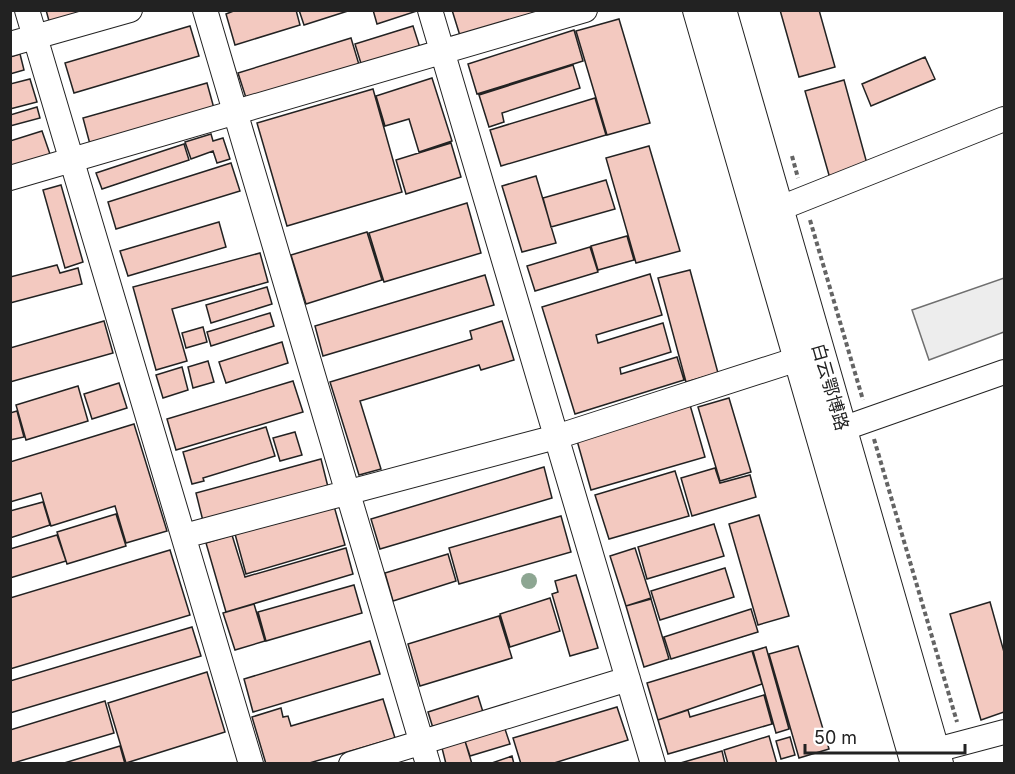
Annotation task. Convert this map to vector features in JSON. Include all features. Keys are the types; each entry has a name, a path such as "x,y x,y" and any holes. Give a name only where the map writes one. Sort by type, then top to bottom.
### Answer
{"main road":[{"name":"白云鄂博路","path":"698,10 798,359 933,755"},
{"name":"白云鄂博路","path":"721,10 791,204 855,424 933,755"}],"street":[{"path":"27,10 251,764"},
{"path":"10,44 130,10"},
{"path":"206,10 425,753"},
{"path":"430,10 653,764"},
{"path":"10,178 585,10"},
{"path":"791,204 1005,119"},
{"path":"184,536 556,436 798,359"},
{"path":"855,424 1005,372"},
{"path":"351,764 425,753 628,679"},
{"path":"933,755 1005,732"}],"path":[{"path":"792,155 791,204 855,424 933,755"}],"shaded area":[{"path":"1004,278 1004,332 929,360 912,310"}],"building":[{"path":"46,10 106,10 49,21"},
{"path":"236,10 296,10 300,25 235,45 226,14"},
{"path":"299,10 351,10 304,25"},
{"path":"373,10 416,10 417,11 377,24"},
{"path":"452,10 556,10 461,39"},
{"path":"780,10 819,10 835,67 799,77"},
{"path":"619,19 650,123 607,135 576,31"},
{"path":"190,26 199,56 74,93 65,63"},
{"path":"413,26 421,51 363,70 355,44"},
{"path":"574,30 583,61 477,94 468,64"},
{"path":"351,38 360,68 248,104 238,73"},
{"path":"20,54 24,70 10,74 10,57"},
{"path":"925,57 935,79 871,106 862,84"},
{"path":"573,65 580,88 502,113 504,122 489,127 479,95"},
{"path":"432,78 452,141 419,152 409,119 385,126 376,96"},
{"path":"30,79 37,102 10,109 10,84"},
{"path":"844,80 869,171 831,182 805,91"},
{"path":"207,83 215,112 91,148 83,118"},
{"path":"373,89 402,192 287,226 257,123"},
{"path":"595,98 606,135 501,166 490,130"},
{"path":"37,107 40,118 10,126 10,115"},
{"path":"42,131 51,157 10,170 10,141"},
{"path":"211,134 213,141 223,138 230,159 217,163 213,151 191,159 185,142"},
{"path":"451,143 461,177 406,194 396,160"},
{"path":"184,144 189,160 102,189 96,173"},
{"path":"649,146 680,251 636,263 606,158"},
{"path":"231,163 240,191 116,229 108,202"},
{"path":"536,176 556,243 522,252 502,186"},
{"path":"606,180 615,209 551,227 543,198"},
{"path":"61,185 83,262 65,268 43,190"},
{"path":"467,203 481,253 384,282 369,233"},
{"path":"219,222 226,247 128,276 120,251"},
{"path":"367,232 382,280 306,304 291,255"},
{"path":"627,236 634,260 598,270 591,246"},
{"path":"590,247 598,272 535,291 527,266"},
{"path":"260,253 268,282 172,309 187,361 156,370 133,287"},
{"path":"57,265 60,273 78,268 82,284 10,303 10,277"},
{"path":"690,270 718,373 686,382 658,278"},
{"path":"650,274 662,315 596,335 598,343 663,323 671,352 620,368 621,374 677,357 684,380 575,414 542,307"},
{"path":"485,275 494,305 323,356 315,326"},
{"path":"267,287 272,304 211,323 206,305"},
{"path":"270,313 274,326 211,346 207,332"},
{"path":"104,321 113,353 10,382 10,348"},
{"path":"502,321 514,360 481,370 479,365 360,401 381,469 359,475 330,382 472,339 470,331"},
{"path":"203,327 207,342 186,348 182,333"},
{"path":"282,342 288,363 226,383 219,362"},
{"path":"208,361 214,382 193,388 188,367"},
{"path":"182,367 188,390 163,398 156,375"},
{"path":"293,381 303,412 176,450 167,419"},
{"path":"119,383 127,408 92,419 84,394"},
{"path":"78,386 88,421 26,440 16,405"},
{"path":"729,398 751,472 720,481 698,407"},
{"path":"690,405 705,457 591,490 576,437"},
{"path":"17,411 24,437 10,440 10,413"},
{"path":"134,424 167,531 126,543 115,506 51,526 41,493 10,502 10,462"},
{"path":"266,427 275,456 203,478 204,481 192,484 183,452"},
{"path":"295,432 302,455 280,461 273,438"},
{"path":"321,459 328,487 203,521 196,493"},
{"path":"544,467 552,498 380,549 371,519"},
{"path":"715,468 720,483 750,475 756,497 692,516 681,478"},
{"path":"675,471 689,516 609,539 595,495"},
{"path":"43,502 50,525 10,538 10,511"},
{"path":"334,506 345,545 246,574 235,534"},
{"path":"116,514 126,546 67,564 57,532"},
{"path":"759,515 789,616 758,625 729,524"},
{"path":"561,516 571,552 459,584 449,548"},
{"path":"714,524 724,556 647,579 638,547"},
{"path":"57,535 66,561 10,578 10,549"},
{"path":"232,535 245,577 346,548 353,574 226,612 206,543"},
{"path":"635,548 651,598 626,606 610,556"},
{"path":"170,550 190,615 10,669 10,598"},
{"path":"448,554 456,581 393,601 385,573"},
{"path":"725,568 734,597 660,620 651,591"},
{"path":"576,575 598,648 570,656 552,594 558,592 555,581"},
{"path":"354,585 362,613 266,641 258,612"},
{"path":"550,598 560,631 510,647 500,614"},
{"path":"651,599 669,659 644,667 626,606"},
{"path":"990,602 1004,652 1004,712 981,720 950,614"},
{"path":"254,604 265,641 235,650 223,613"},
{"path":"751,609 758,632 671,659 664,637"},
{"path":"499,616 512,658 420,686 408,644"},
{"path":"192,627 201,656 10,713 10,681"},
{"path":"370,641 380,674 253,712 244,679"},
{"path":"798,646 829,749 799,758 769,654"},
{"path":"766,647 789,729 776,733 753,651"},
{"path":"752,651 762,684 658,720 647,683"},
{"path":"207,672 225,732 126,763 108,703"},
{"path":"764,695 772,724 668,754 658,720 688,710 690,717"},
{"path":"478,696 483,712 433,728 428,712"},
{"path":"383,699 395,738 306,764 266,764 252,717 281,708 283,717 288,716 291,726"},
{"path":"105,701 114,733 10,764 10,730"},
{"path":"617,707 628,740 551,764 521,764 513,738"},
{"path":"503,723 510,744 470,756 463,735"},
{"path":"769,736 777,764 728,764 724,750"},
{"path":"790,737 795,755 781,759 776,741"},
{"path":"465,741 472,764 446,764 442,748"},
{"path":"120,746 125,764 61,764"},
{"path":"722,751 725,764 677,764"},
{"path":"512,756 514,764 489,764"}]}
